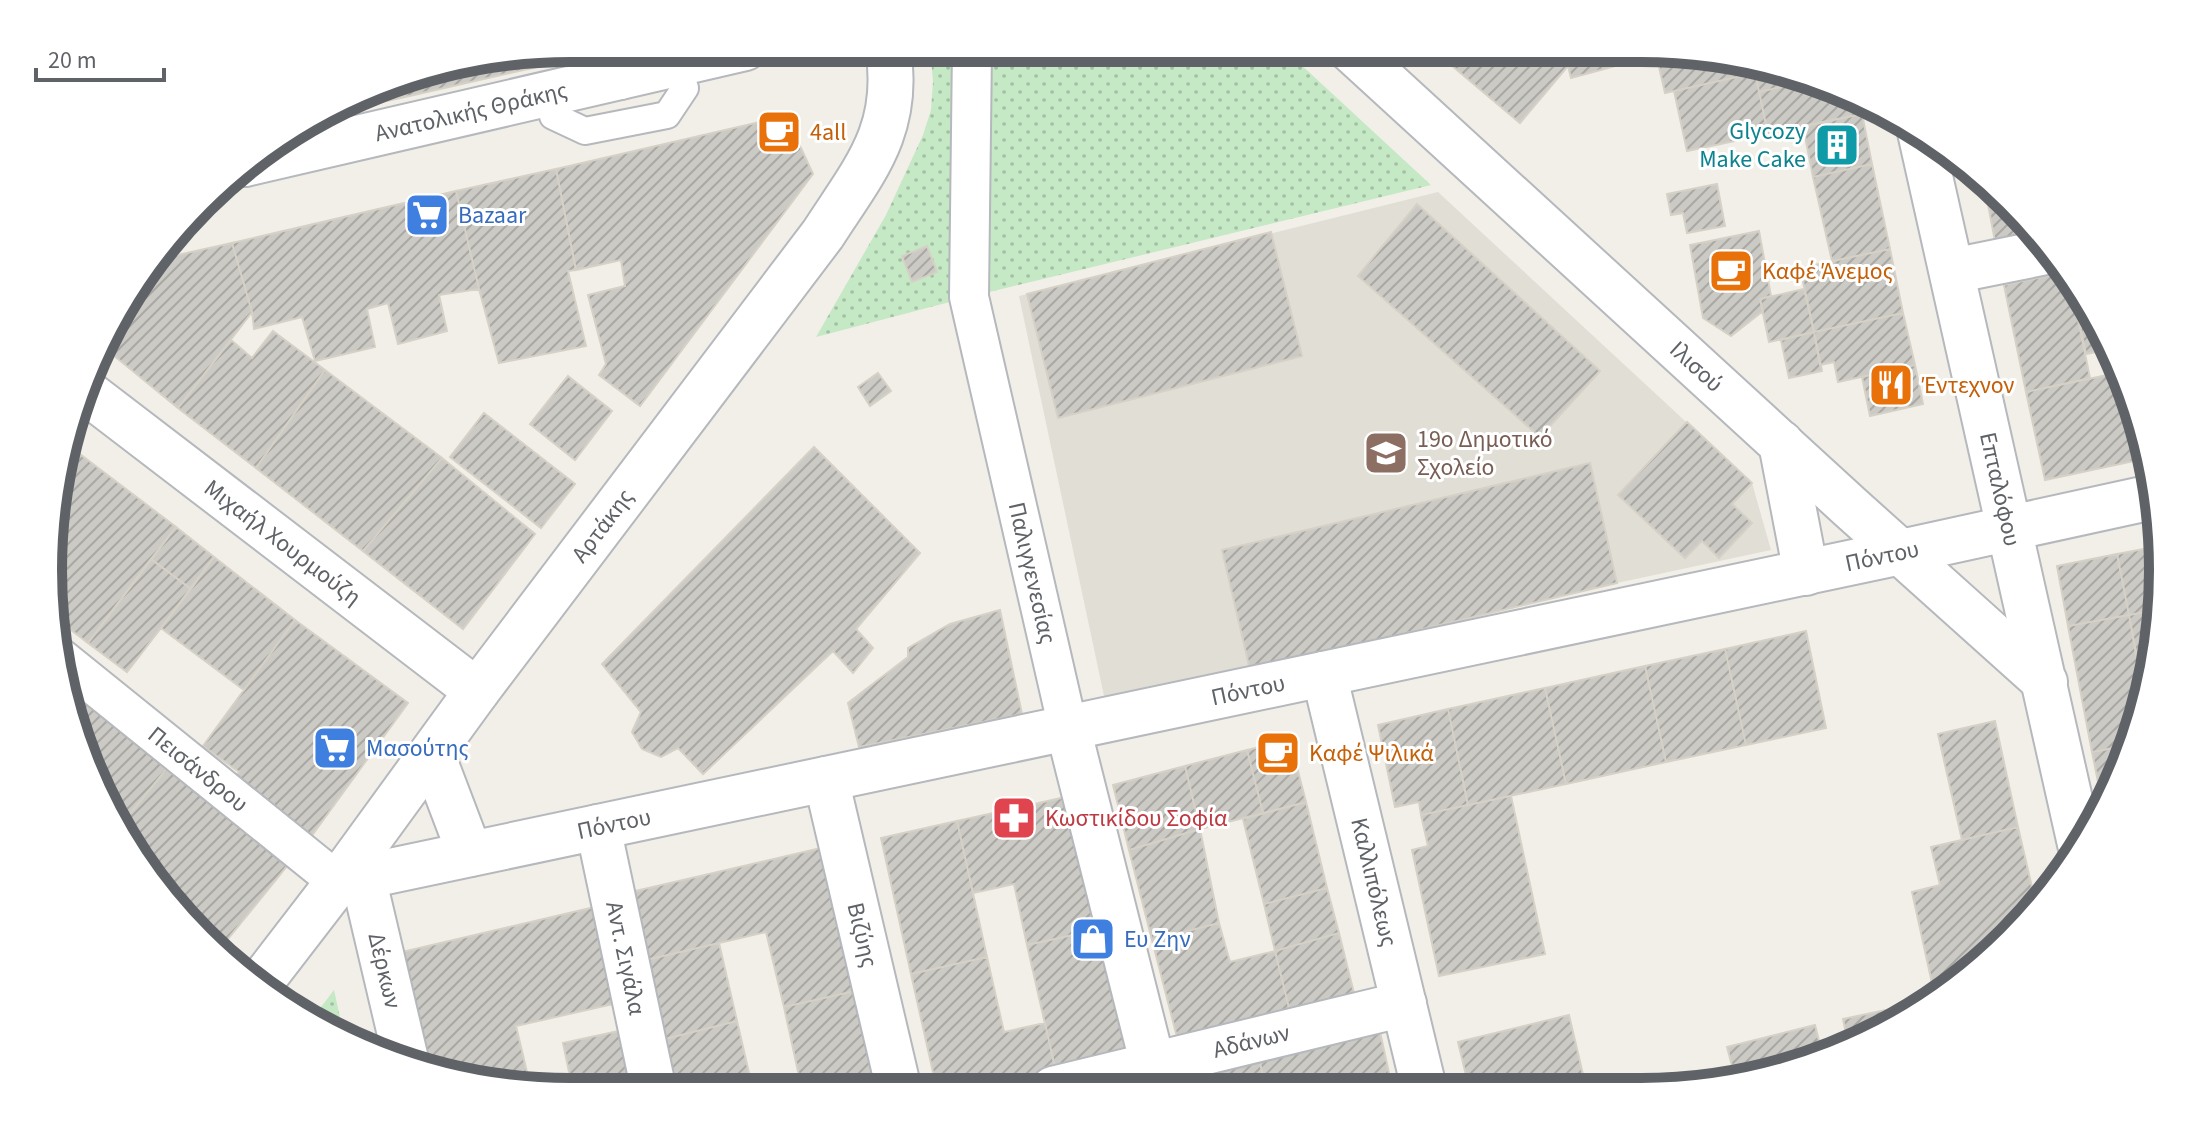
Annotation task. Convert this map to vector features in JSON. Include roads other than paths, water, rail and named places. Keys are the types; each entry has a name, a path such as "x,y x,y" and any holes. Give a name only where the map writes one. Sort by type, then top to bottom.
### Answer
{"street":[{"name":"Αρτάκης","path":"266,976 350,879 477,691 831,222 864,171 884,130 890,109 890,62"},
{"name":"Παλιγγενεσίας","path":"972,62 969,297 1068,728 1157,1077"},
{"name":"Ιλισού","path":"1364,62 2045,682"},
{"name":"Ανατολικής Θράκης","path":"278,155 616,63"},
{"name":"Επταλόφου","path":"1924,149 2079,827"},
{"path":"1952,271 2038,254"},
{"name":"Μιχαήλ Χουρμούζη","path":"93,397 477,691"},
{"path":"1781,443 1806,573"},
{"name":"Πόντου","path":"350,879 1806,573 2144,499"},
{"name":"Πεισάνδρου","path":"72,666 350,879"},
{"name":"Καλλιπόλεως","path":"1324,674 1422,1078"},
{"path":"432,754 470,854"},
{"name":"Βιζύης","path":"826,779 896,1078"},
{"name":"Αντ. Σιγάλα","path":"598,827 651,1078"},
{"name":"Δέρκων","path":"350,879 402,1049"},
{"name":"Αδάνων","path":"1157,1077 1404,1004"}],"lane":[{"path":"553,116 585,131 667,115 685,88"}],"place":[{"name":"4all","path":"779,132"},
{"name":"Glycozy Make Cake","path":"1837,145"},
{"name":"Bazaar","path":"427,215"},
{"name":"Καφέ Άνεμος","path":"1731,271"},
{"name":"Έντεχνον","path":"1891,385"},
{"name":"19ο Δημοτικό Σχολείο","path":"1386,453"},
{"name":"Μασούτης","path":"335,748"},
{"name":"Καφέ Ψιλικά","path":"1278,753"},
{"name":"Κωστικίδου Σοφία","path":"1014,818"},
{"name":"Ευ Ζην","path":"1093,939"}]}
